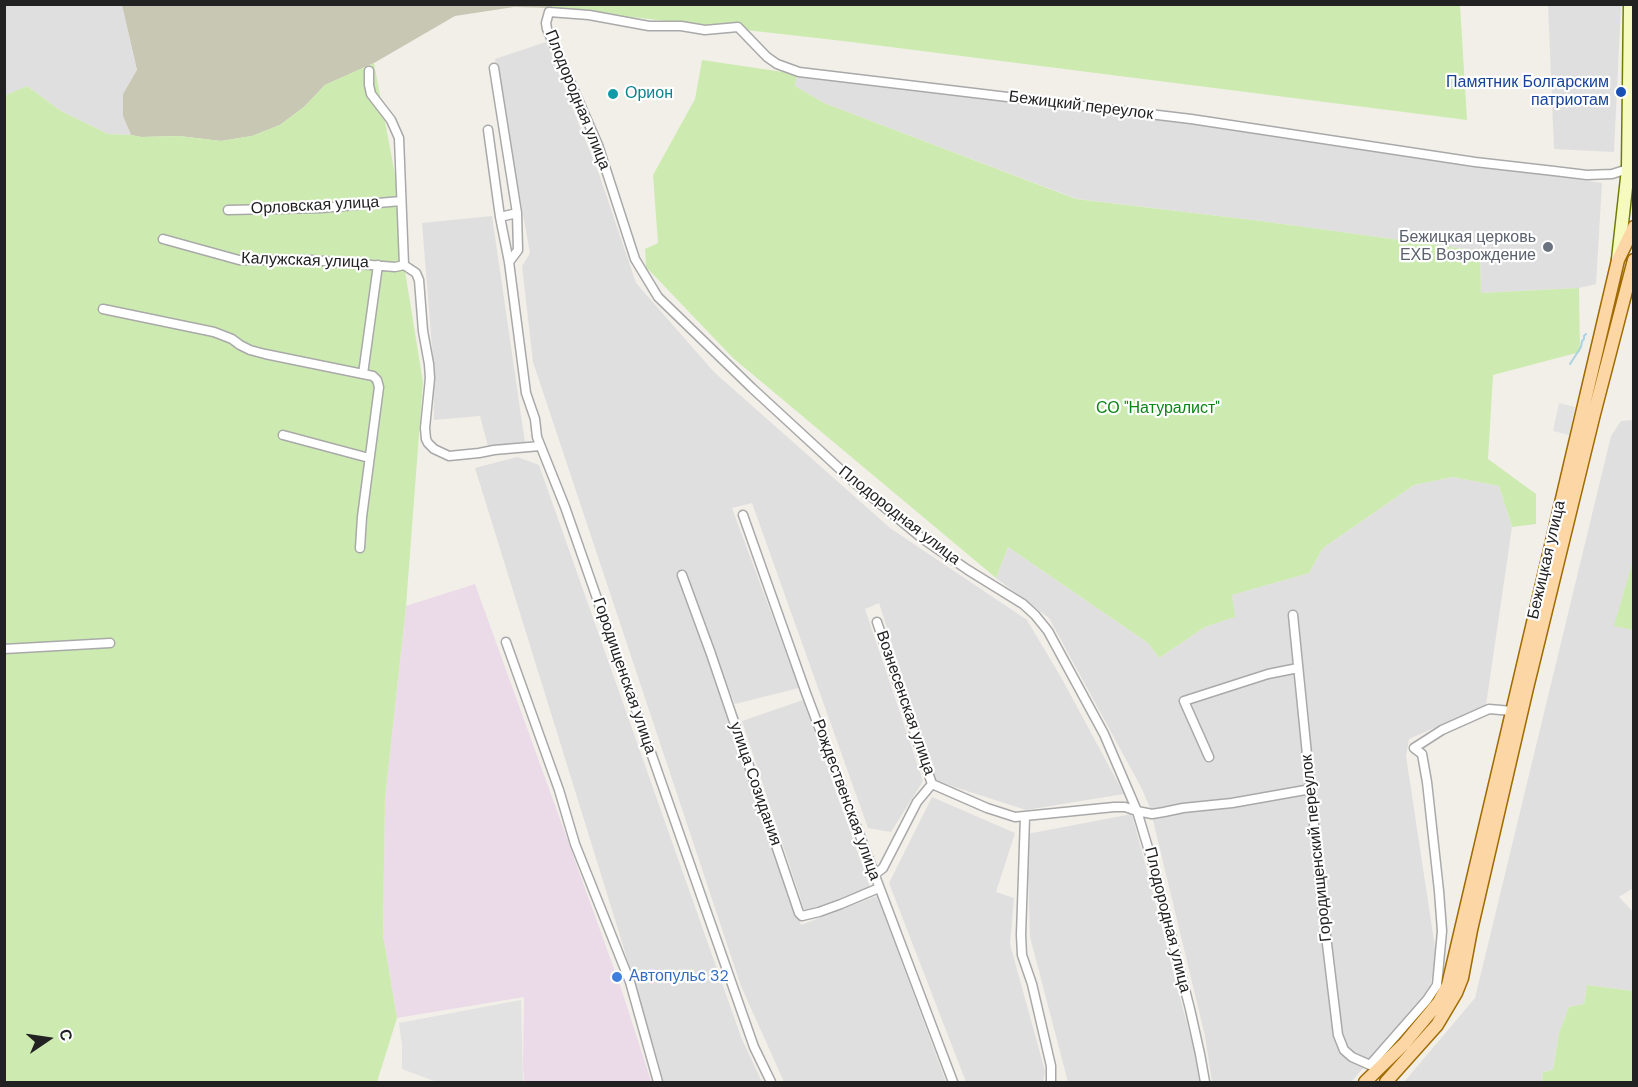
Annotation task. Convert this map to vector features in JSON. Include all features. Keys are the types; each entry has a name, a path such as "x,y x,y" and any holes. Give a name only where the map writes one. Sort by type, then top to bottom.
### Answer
{"main road":[{"path":"1618,260 1634,227"},
{"name":"Бежицкая улица","path":"1365,1083 1404,1044 1439,1002 1453,970 1618,260"},
{"name":"Бежицкая улица","path":"1386,1083 1437,1025 1453,999 1462,978 1527,688 1592,420 1634,260"}],"street":[{"name":"Бежицкая улица","path":"1618,260 1631,168 1630,4"},
{"name":"Бежицкий переулок","path":"549,12 589,15 649,26 681,26 705,30 738,27 767,57 800,72 1191,119 1475,162 1587,175 1612,174 1631,168"},
{"name":"Плодородная улица","path":"549,12 547,29 598,145 635,259 658,297 855,483 923,539 1023,604 1048,631 1095,715 1137,811 1150,851 1190,1009 1205,1083"},
{"name":"Городищенская улица","path":"494,68 517,213 518,250 509,262"},
{"path":"369,71 371,94 391,120 399,138 404,265 416,273 419,280 429,371 426,439 434,449 449,456 540,446"},
{"name":"Городищенская улица","path":"488,130 500,217 509,262 526,393 535,419 537,437 565,507 754,1047 771,1083"},
{"name":"Орловская улица","path":"228,210 321,208 401,201"},
{"path":"500,217 517,213"},
{"name":"Калужская улица","path":"163,239 239,260 311,260 395,267 404,265"},
{"path":"363,374 378,265"},
{"path":"103,309 214,332 250,350 265,354 373,376 379,387 360,548"},
{"path":"283,435 369,458"},
{"name":"Рождественская улица","path":"743,515 802,682 953,1083"},
{"name":"улица Созидания","path":"682,575 799,914 802,916 819,912 879,888"},
{"name":"Городищенский переулок","path":"1293,615 1338,1035 1344,1050 1352,1057 1370,1065 1428,1000 1437,985 1442,931 1439,891 1427,782 1422,754 1414,748 1442,730 1489,709 1512,711"},
{"name":"Вознесенская улица","path":"877,622 932,784"},
{"path":"506,642 559,790 575,844 630,982 658,1083"},
{"path":"4,649 110,644"},
{"path":"1209,757 1184,701 1268,674 1298,668"},
{"path":"874,874 883,868 917,802 932,784 987,808 1015,817 1114,807 1125,807 1152,814 1164,813 1183,808 1232,803 1311,789"},
{"path":"1025,817 1022,955 1032,984 1051,1066 1051,1083"}],"shaded area":[{"path":"4,5 122,5 137,71 123,94 123,116 131,135 108,134 61,111 27,86 5,96"},
{"path":"122,5 552,5 552,8 514,7 455,16 374,63 325,85 304,107 280,125 252,136 221,141 179,136 131,135 123,116 123,94 137,70"},
{"path":"1548,5 1621,5 1614,152 1554,149"},
{"path":"546,42 599,174 636,283 714,372 890,528 1027,620 1062,679 1124,794 1026,810 936,781 879,603 865,609 923,781 891,832 868,828 752,503 732,508 799,688 735,704 676,569 801,925 877,896 946,1082 784,1082 741,986 533,362 522,266 530,253 495,59"},
{"path":"797,74 1198,124 1602,183 1596,284 1579,288 1481,293 1480,251 1077,199 824,103 795,86"},
{"path":"492,216 525,443 488,446 480,416 434,420 433,359 422,223"},
{"path":"1559,403 1575,407 1569,435 1553,431"},
{"path":"1633,420 1633,560 1615,625 1633,630 1633,888 1619,897 1633,912 1633,991 1587,985 1584,1004 1569,1007 1559,1033 1553,1070 1543,1072 1542,1082 1404,1082 1475,998 1611,436 1621,421"},
{"path":"517,457 539,465 741,1037 762,1082 664,1082 475,468"},
{"path":"1453,477 1499,486 1512,527 1486,705 1409,739 1406,756 1436,954 1429,993 1351,1082 1212,1082 1205,1036 1150,808 1142,789 1049,618 996,578 1008,547 1148,643 1159,658 1205,627 1234,617 1232,595 1309,573 1323,548 1414,485"},
{"path":"475,584 621,988 651,1081 524,1082 524,997 397,1018 383,935 385,798 406,606"},
{"path":"803,700 870,887 808,910 804,909 742,721"},
{"path":"932,797 1015,833 996,892 1014,898 1010,944 1045,1071 1043,1082 966,1082 889,883"},
{"path":"1132,814 1198,1066 1199,1082 1068,1082 1030,937 1027,834"},
{"path":"521,1000 523,1082 437,1082 402,1069 399,1023"}],"green space":[{"path":"552,4 1460,5 1467,120 843,41 552,8"},
{"name":"СО \"Натуралист\"","path":"702,60 797,74 795,86 824,103 1076,199 1480,251 1481,293 1579,288 1580,352 1493,375 1488,459 1536,494 1536,524 1512,527 1499,486 1453,477 1414,485 1323,548 1309,573 1232,595 1235,617 1205,627 1159,658 1148,643 1008,547 996,578 733,358 646,267 645,249 658,243 653,175 695,99"},
{"path":"374,63 400,201 404,265 423,382 406,606 385,798 383,935 397,1018 377,1082 5,1082 4,96 27,86 61,111 108,134 141,137 179,136 221,141 252,136 280,125 304,107 325,85"},
{"path":"1634,560 1633,630 1614,626"},
{"path":"1587,985 1633,991 1633,1082 1542,1082 1543,1072 1553,1070 1559,1033 1569,1007 1584,1004"}],"waterway":[{"path":"1570,364 1586,334"}],"place":[{"name":"Памятник Болгарским патриотам","path":"1621,92"},
{"name":"Орион","path":"613,94"},
{"name":"Бежицкая церковь ЕХБ Возрождение","path":"1548,247"},
{"name":"Автопульс 32","path":"617,977"}]}
